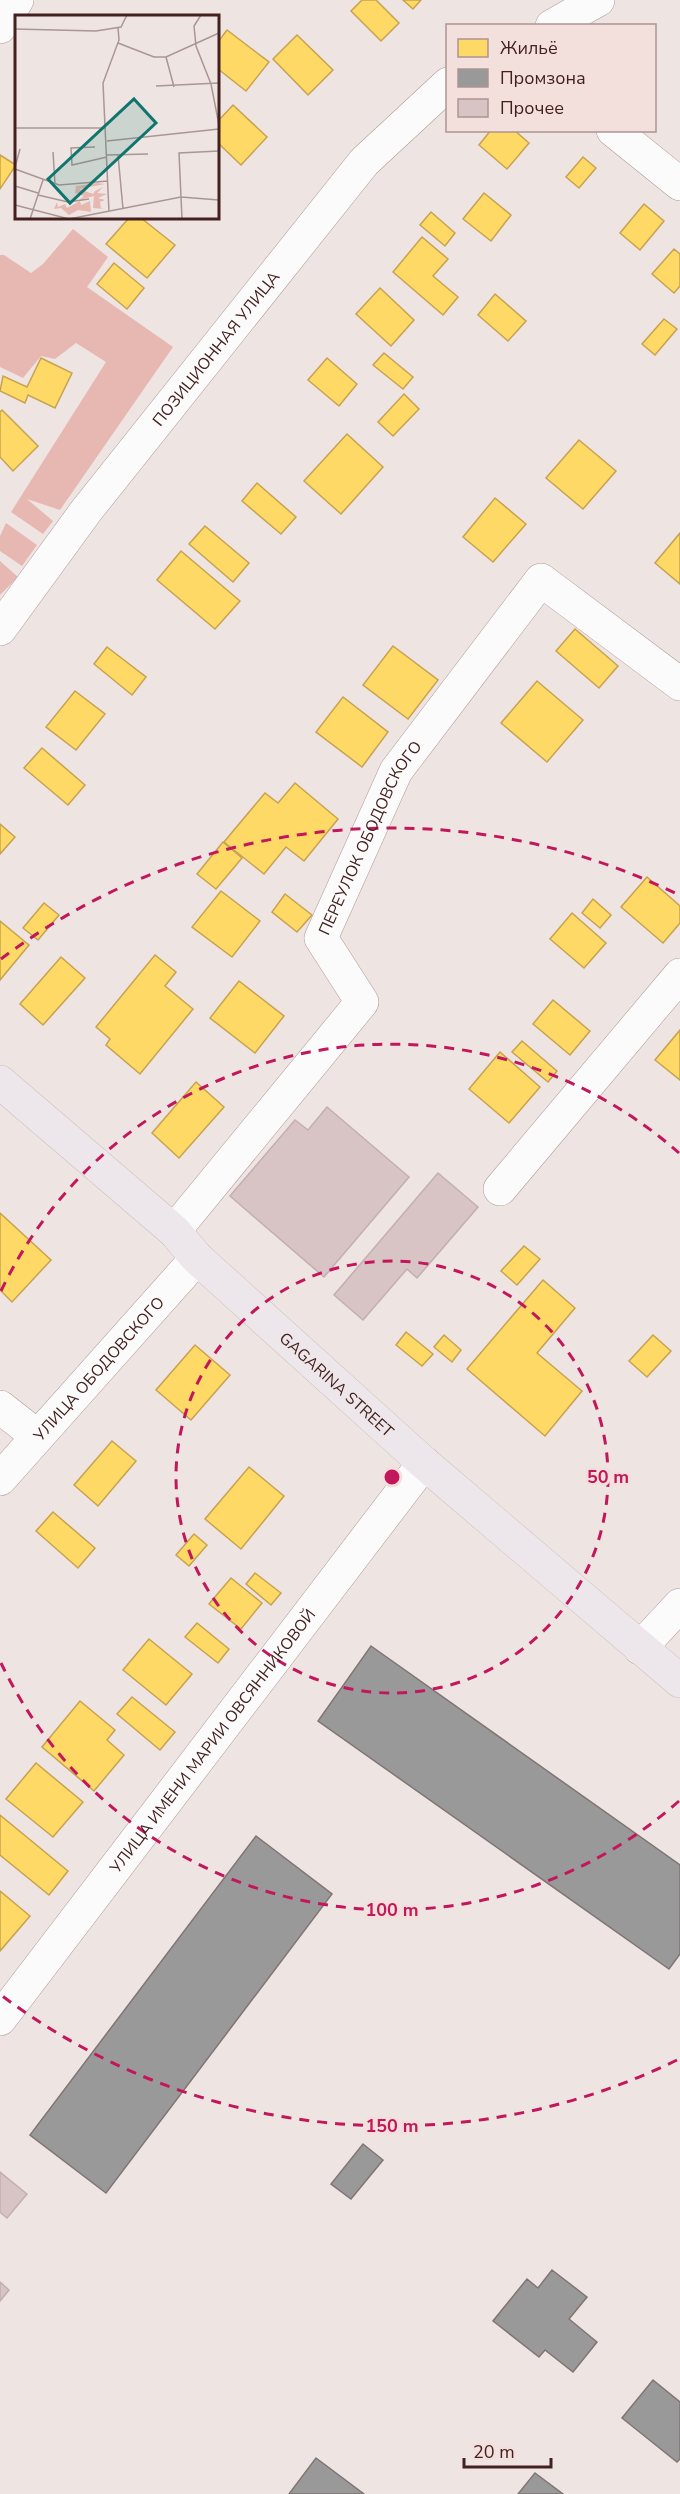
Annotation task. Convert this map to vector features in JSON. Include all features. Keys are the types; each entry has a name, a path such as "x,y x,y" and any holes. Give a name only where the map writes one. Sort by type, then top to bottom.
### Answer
{"main road":[{"name":"GAGARINA STREET","path":"0,1082 174,1231 197,1258 424,1463 680,1681"}],"street":[{"path":"0,27 17,0"},
{"path":"556,24 598,0"},
{"name":"ПОЗИЦИОННАЯ УЛИЦА","path":"0,628 86,512 364,162 446,85"},
{"path":"615,132 680,184"},
{"name":"ПЕРЕУЛОК ОБОДОВСКОГО","path":"174,1231 362,1002 321,938 396,771 542,580 680,684"},
{"path":"500,1189 680,975"},
{"name":"УЛИЦА ОБОДОВСКОГО","path":"0,1479 197,1258"},
{"path":"0,1407 37,1436"},
{"name":"УЛИЦА ИМЕНИ МАРИИ ОВСЯННИКОВОЙ","path":"0,2019 424,1463"},
{"path":"640,1648 680,1605"}],"shaded area":[{"path":"73,229 108,257 87,287 173,347 60,510 27,499 53,521 43,534 11,512 106,362 76,343 55,359 41,356 23,378 0,367 0,255 4,255 31,273 43,264"},
{"path":"6,523 37,545 22,566 0,551 0,536"},
{"path":"0,561 18,577 0,595"}],"building: Жильё":[{"path":"362,0 376,0 399,23 381,41 351,11"},
{"path":"403,0 421,0 413,9"},
{"path":"227,30 269,62 246,91 219,70 219,41"},
{"path":"297,35 333,70 308,95 273,59"},
{"path":"233,105 267,137 241,165 219,144 219,120"},
{"path":"489,132 516,132 529,143 507,169 479,145"},
{"path":"0,155 15,166 0,189"},
{"path":"583,157 596,168 579,188 566,177"},
{"path":"484,193 511,215 491,241 463,219"},
{"path":"644,204 664,221 640,250 620,233"},
{"path":"431,212 455,233 445,246 420,225"},
{"path":"128,219 142,219 175,245 147,278 106,244"},
{"path":"422,237 448,259 433,276 458,297 443,315 393,272"},
{"path":"674,249 680,254 680,286 674,293 652,274"},
{"path":"114,263 144,288 127,309 97,284"},
{"path":"380,288 414,320 391,346 356,314"},
{"path":"495,294 526,321 508,341 478,315"},
{"path":"664,319 677,329 655,355 642,344"},
{"path":"384,353 413,377 403,389 373,365"},
{"path":"41,358 72,373 55,408 28,395 25,403 0,391 3,376 27,387"},
{"path":"327,358 357,384 339,406 308,380"},
{"path":"404,394 419,409 393,436 378,422"},
{"path":"2,410 38,446 13,471 0,457 0,412"},
{"path":"347,434 383,467 341,514 304,481"},
{"path":"579,440 616,471 583,509 546,478"},
{"path":"257,483 296,517 281,534 242,501"},
{"path":"495,498 526,524 493,562 463,537"},
{"path":"205,526 249,563 233,582 189,544"},
{"path":"680,533 680,584 655,563"},
{"path":"181,551 240,601 215,629 157,580"},
{"path":"575,629 618,666 599,688 556,651"},
{"path":"393,646 438,680 408,719 363,685"},
{"path":"107,647 146,677 132,695 94,664"},
{"path":"537,681 583,720 547,762 501,723"},
{"path":"75,691 105,714 76,750 46,727"},
{"path":"343,697 388,732 362,767 316,732"},
{"path":"42,748 85,785 68,805 24,768"},
{"path":"295,783 338,819 304,861 286,847 264,874 224,842 265,793 278,803"},
{"path":"0,824 15,837 0,854"},
{"path":"223,842 242,858 216,889 197,874"},
{"path":"647,877 680,906 680,923 663,943 621,907"},
{"path":"221,891 260,921 232,957 192,927"},
{"path":"285,894 312,915 297,932 272,912"},
{"path":"593,899 611,915 600,928 582,913"},
{"path":"44,903 59,915 38,940 23,928"},
{"path":"572,913 606,943 584,968 550,939"},
{"path":"0,921 29,945 0,980"},
{"path":"155,955 176,972 165,986 193,1009 140,1074 106,1045 110,1039 96,1027"},
{"path":"61,957 85,978 43,1025 20,1004"},
{"path":"239,981 284,1016 255,1053 210,1018"},
{"path":"553,1000 590,1031 570,1055 533,1024"},
{"path":"680,1030 680,1080 655,1060"},
{"path":"522,1041 557,1071 548,1082 512,1052"},
{"path":"500,1052 540,1087 509,1123 469,1089"},
{"path":"196,1082 224,1107 179,1158 152,1133"},
{"path":"0,1213 51,1260 12,1302 0,1290"},
{"path":"524,1246 540,1259 517,1285 501,1271"},
{"path":"543,1280 575,1308 537,1353 582,1391 545,1436 467,1369"},
{"path":"406,1332 433,1354 422,1366 396,1345"},
{"path":"444,1335 461,1350 452,1362 434,1347"},
{"path":"653,1335 671,1351 647,1377 629,1361"},
{"path":"195,1345 230,1375 191,1420 156,1390"},
{"path":"112,1441 136,1461 98,1506 74,1485"},
{"path":"249,1467 284,1496 241,1549 205,1519"},
{"path":"53,1512 95,1548 78,1568 36,1531"},
{"path":"194,1534 207,1545 189,1566 176,1555"},
{"path":"255,1573 281,1593 271,1605 246,1584"},
{"path":"231,1578 262,1603 241,1629 209,1604"},
{"path":"197,1623 229,1649 218,1663 185,1637"},
{"path":"149,1639 192,1674 166,1705 123,1670"},
{"path":"132,1697 175,1732 160,1750 117,1714"},
{"path":"80,1701 115,1730 107,1740 124,1755 94,1791 42,1747"},
{"path":"36,1763 83,1802 53,1837 6,1799"},
{"path":"0,1815 68,1871 49,1895 0,1855"},
{"path":"0,1891 30,1916 0,1951"}],"building: Промзона":[{"path":"371,1646 680,1865 680,1954 669,1969 318,1721"},
{"path":"256,1836 332,1894 106,2193 30,2135"},
{"path":"363,2144 383,2160 351,2199 331,2184"},
{"path":"552,2270 587,2297 569,2319 597,2342 573,2372 545,2350 539,2357 493,2321 527,2279 538,2288"},
{"path":"653,2380 680,2402 680,2459 677,2462 622,2418"},
{"path":"316,2458 364,2494 289,2494"},
{"path":"535,2473 563,2494 518,2494"}],"building: Прочее":[{"path":"327,1107 409,1177 324,1277 230,1196 295,1120 308,1130"},
{"path":"438,1173 478,1207 417,1278 407,1269 363,1320 334,1295"},
{"path":"0,2172 27,2194 7,2218 0,2212"},
{"path":"0,2282 9,2290 0,2301"}]}
